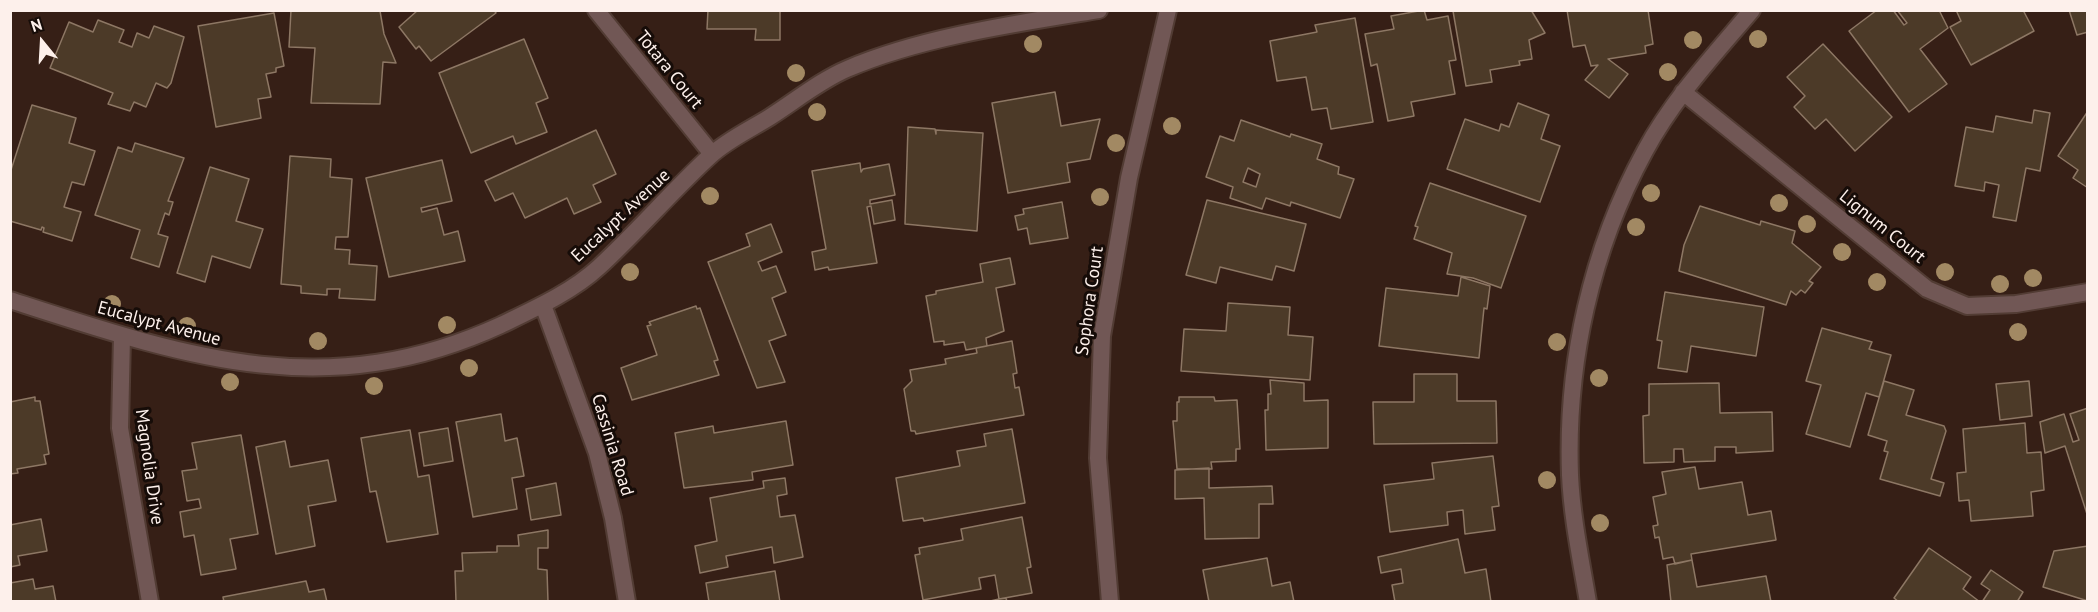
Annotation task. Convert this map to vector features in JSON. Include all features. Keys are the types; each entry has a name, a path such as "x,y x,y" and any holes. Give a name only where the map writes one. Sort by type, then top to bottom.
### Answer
{"street":[{"name":"Totara Court","path":"596,10 712,154"},
{"name":"Eucalypt Avenue","path":"10,300 122,336 229,362 285,368 337,367 384,362 459,344 543,305 596,270 712,154 846,69 920,45 1099,10"},
{"name":"Sophora Court","path":"1110,602 1098,459 1102,336 1129,178 1168,10"},
{"path":"1588,602 1570,477 1570,401 1576,352 1588,298 1615,215 1645,151 1683,92 1752,10"},
{"name":"Lignum Court","path":"1683,92 1927,289 1967,306 2016,304 2088,292"},
{"name":"Cassinia Road","path":"543,305 597,453 613,518 627,602"},
{"name":"Magnolia Drive","path":"122,336 120,428 150,602"}],"building":[{"path":"291,10 380,11 384,34 396,63 383,62 380,104 311,103 315,48 289,47"},
{"path":"418,10 494,10 496,13 431,61 419,46 416,49 399,27"},
{"path":"708,10 780,10 780,40 755,40 756,29 707,29"},
{"path":"1424,10 1427,20 1448,16 1456,60 1449,61 1455,94 1411,102 1414,116 1388,121 1377,64 1371,66 1365,34 1394,29 1391,16"},
{"path":"1531,10 1545,33 1529,40 1532,59 1519,61 1520,65 1490,70 1492,82 1466,86 1453,11"},
{"path":"1567,10 1648,10 1653,44 1645,46 1646,53 1608,59 1628,74 1609,98 1585,80 1598,65 1591,66 1585,45 1573,47"},
{"path":"1877,10 1893,10 1904,25 1907,23 1897,10 1939,10 1948,28 1920,49 1947,84 1909,112 1849,31"},
{"path":"1956,10 2023,10 2034,31 1971,65 1950,27 1961,21"},
{"path":"2069,10 2088,10 2088,32 2077,35"},
{"path":"274,13 284,66 276,68 276,72 266,74 271,97 258,99 261,118 216,127 198,26"},
{"path":"1355,18 1373,122 1331,129 1327,108 1312,110 1306,77 1277,81 1270,41 1317,32 1315,25"},
{"path":"98,20 124,30 119,42 132,47 137,33 149,38 154,26 184,37 171,83 167,88 156,83 146,107 134,102 130,111 108,104 113,93 50,68 69,22 93,32"},
{"path":"524,39 548,98 536,103 547,132 516,144 513,136 471,153 439,73"},
{"path":"1823,44 1892,117 1855,151 1826,119 1815,129 1794,107 1805,96 1787,77"},
{"path":"1055,92 1061,126 1100,119 1090,159 1067,163 1070,182 1008,193 992,103"},
{"path":"1518,103 1549,115 1541,139 1560,146 1540,202 1447,169 1465,119 1499,131 1501,124 1509,127"},
{"path":"32,105 76,118 69,143 95,151 84,185 72,182 64,207 81,212 72,241 43,232 42,227 41,230 10,221 10,173"},
{"path":"2034,110 2050,113 2040,171 2026,168 2016,221 1993,217 1999,185 1985,182 1984,191 1955,186 1966,127 1993,132 1996,116 2032,123"},
{"path":"2088,111 2088,188 2073,178 2078,170 2058,156"},
{"path":"1241,120 1290,137 1291,134 1322,144 1317,159 1339,167 1338,174 1354,179 1340,218 1291,202 1290,206 1266,198 1262,209 1230,198 1233,187 1206,177 1220,136 1234,141","holes":["1248,168 1260,174 1256,187 1243,182"]},
{"path":"908,127 935,129 936,134 936,130 983,133 977,231 905,224"},
{"path":"596,130 616,174 593,185 601,202 574,214 567,198 525,218 513,193 495,201 485,181"},
{"path":"135,143 184,158 168,201 173,202 169,215 165,213 158,234 168,237 159,267 131,258 140,230 95,215 118,147 132,152"},
{"path":"290,156 331,159 330,177 352,179 348,237 336,237 335,249 350,250 349,264 377,266 375,300 339,298 340,289 327,289 327,295 301,293 301,286 281,284"},
{"path":"442,160 452,201 421,208 422,212 437,208 444,235 458,231 465,261 389,277 366,178"},
{"path":"860,163 861,172 863,169 889,164 895,195 870,200 870,204 892,200 895,220 874,224 871,206 867,207 877,263 815,270 812,252 826,249 812,171"},
{"path":"210,167 249,179 236,221 263,229 250,268 212,256 205,282 177,273"},
{"path":"1430,183 1526,216 1501,288 1473,278 1447,274 1452,253 1414,239 1418,227 1415,226"},
{"path":"1207,200 1306,224 1294,271 1276,266 1272,280 1220,267 1216,283 1186,275"},
{"path":"1062,202 1068,238 1030,244 1027,228 1018,230 1015,216 1024,214 1023,209"},
{"path":"1700,206 1760,225 1761,221 1795,231 1792,243 1821,267 1809,281 1813,283 1805,293 1801,290 1796,295 1791,291 1786,305 1679,271 1684,245"},
{"path":"771,224 782,252 758,262 762,271 776,266 786,292 772,298 786,335 769,341 785,382 757,388 708,262 750,246 746,234"},
{"path":"1010,258 1015,284 996,288 1004,331 986,338 987,346 966,350 964,342 944,345 944,341 934,342 926,296 936,294 936,291 983,282 980,264"},
{"path":"1461,277 1490,286 1487,309 1484,308 1479,358 1379,346 1386,288 1458,296"},
{"path":"1665,292 1764,307 1756,356 1691,346 1687,372 1658,368 1662,341 1657,340"},
{"path":"1228,303 1290,307 1288,335 1313,337 1310,380 1181,371 1184,329 1226,331"},
{"path":"696,306 697,309 700,308 718,360 714,361 719,375 632,400 621,368 657,355 647,326 651,325 649,322"},
{"path":"1822,328 1872,342 1869,349 1891,355 1879,397 1866,393 1850,447 1806,434 1821,385 1806,381"},
{"path":"1012,341 1017,373 1013,374 1015,388 1019,387 1024,415 916,434 915,431 911,431 904,389 912,381 910,370 946,364 945,359 977,353 976,348"},
{"path":"1414,374 1457,374 1457,401 1496,401 1497,443 1374,444 1373,402 1414,402"},
{"path":"1270,380 1304,383 1304,401 1328,400 1328,448 1266,450 1265,410 1268,410 1268,394 1271,394"},
{"path":"1884,381 1914,390 1906,415 1944,426 1946,431 1931,479 1944,483 1940,496 1880,479 1888,452 1884,451 1887,441 1868,435"},
{"path":"2029,381 2032,416 2000,420 1996,384"},
{"path":"1719,383 1720,413 1772,412 1773,451 1736,453 1736,447 1715,447 1715,461 1684,462 1683,449 1674,449 1674,462 1644,463 1643,416 1649,415 1649,384"},
{"path":"35,397 35,401 40,401 49,454 44,455 46,464 17,469 18,473 10,474 10,402"},
{"path":"1179,397 1214,397 1215,401 1237,400 1240,449 1236,449 1236,461 1211,462 1212,469 1177,469 1173,421 1177,421"},
{"path":"2088,408 2087,514 2065,446 2045,453 2040,422 2064,414 2073,442 2079,440 2070,414"},
{"path":"501,414 505,441 517,438 524,476 512,478 517,509 473,517 456,422"},
{"path":"786,421 793,465 752,472 753,480 684,488 675,433 713,426 714,433"},
{"path":"2025,423 2027,453 2041,452 2044,490 2031,492 2033,516 1971,521 1969,500 1959,501 1957,473 1966,472 1963,429"},
{"path":"448,428 453,461 424,466 419,433"},
{"path":"1012,429 1025,503 924,521 923,518 903,521 896,478 960,466 957,451 986,446 984,434"},
{"path":"410,430 418,477 429,475 438,534 387,542 376,491 370,492 361,438"},
{"path":"241,435 258,534 230,539 236,569 201,575 194,535 184,537 180,512 201,508 199,499 187,501 182,471 197,469 192,443"},
{"path":"285,441 290,467 328,460 336,501 308,506 315,546 276,554 256,447"},
{"path":"1493,456 1499,506 1492,507 1495,530 1465,534 1463,510 1447,512 1448,525 1390,532 1384,485 1434,479 1432,463"},
{"path":"1695,467 1699,489 1742,482 1748,515 1771,511 1776,540 1691,554 1692,560 1675,564 1673,557 1663,559 1659,537 1655,538 1653,526 1658,525 1653,497 1666,494 1662,472"},
{"path":"1209,468 1209,488 1272,486 1273,504 1259,504 1259,538 1205,539 1204,498 1175,499 1175,470"},
{"path":"785,478 787,494 777,496 780,517 795,515 803,557 774,563 772,547 726,556 728,567 700,573 695,546 717,541 710,498 764,488 763,481"},
{"path":"556,483 561,515 531,520 526,489"},
{"path":"1022,517 1031,567 1027,568 1032,593 999,599 995,575 979,578 981,589 923,600 915,555 920,554 919,548 963,540 961,529"},
{"path":"41,519 47,551 18,556 20,565 10,567 10,525"},
{"path":"548,530 548,548 538,548 538,569 547,570 548,602 456,602 455,571 463,571 462,553 497,552 497,546 519,546 518,535"},
{"path":"1458,539 1465,573 1486,569 1491,602 1395,602 1392,585 1403,583 1401,569 1381,573 1378,557"},
{"path":"2088,546 2088,601 2043,587 2054,551"},
{"path":"1929,548 1971,577 1963,589 1980,602 1899,602 1894,598"},
{"path":"1267,558 1272,586 1290,582 1294,602 1209,602 1203,570"},
{"path":"1692,560 1697,587 1766,576 1771,602 1671,602 1667,565"},
{"path":"1991,570 2023,592 2017,602 1982,602 1990,590 1981,584"},
{"path":"775,571 780,602 709,602 706,583"},
{"path":"33,579 35,589 53,586 56,602 10,602 10,583"},
{"path":"306,581 309,592 324,589 327,602 224,602 223,597"},
{"path":"1006,598 1007,602 986,602 999,599"}]}
